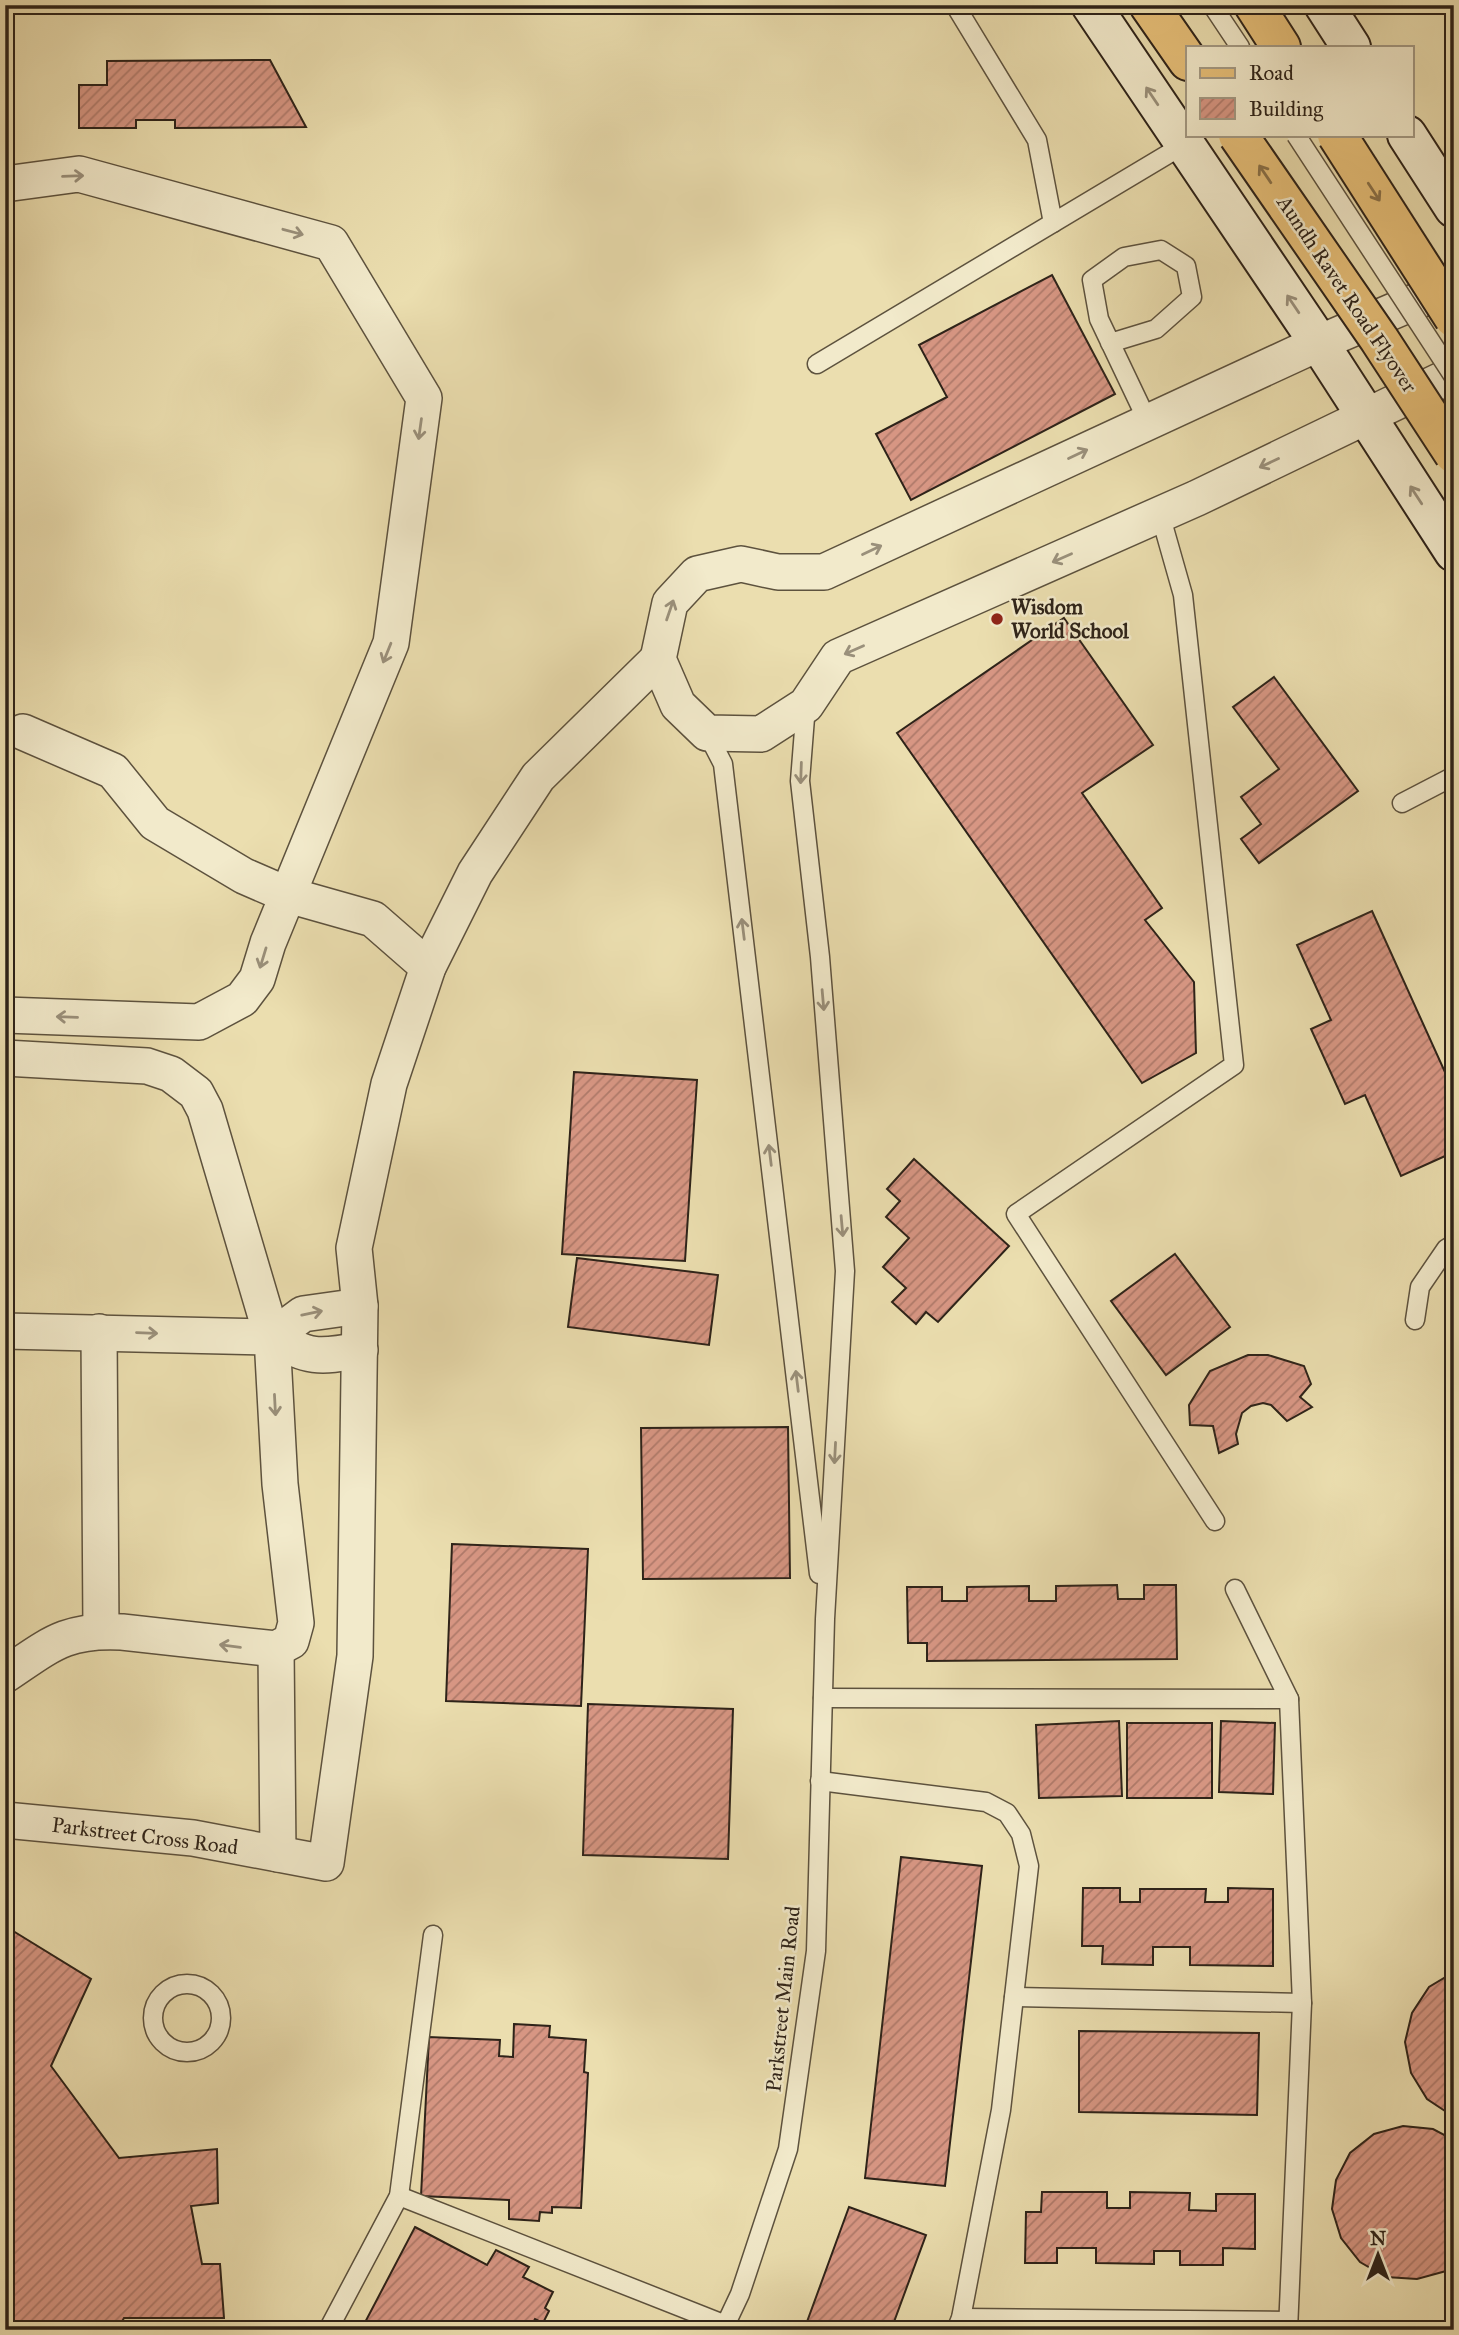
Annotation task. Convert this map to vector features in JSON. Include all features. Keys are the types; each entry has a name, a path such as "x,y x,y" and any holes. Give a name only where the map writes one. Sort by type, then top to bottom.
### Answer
{"main road":[{"path":"1149,5 1186,58"},
{"path":"1254,5 1280,46"},
{"name":"Aundh Ravet Road Flyover","path":"1239,136 1379,339 1454,454"},
{"path":"1338,136 1454,318"}],"street":[{"path":"1091,5 1319,343 1454,552"},
{"path":"1324,5 1350,46"},
{"path":"1408,136 1454,208"},
{"path":"5,184 79,174 331,243 425,398 391,642 268,943 257,979 242,999 199,1022 5,1015"},
{"path":"5,1331 272,1337 293,1349 315,1356 360,1350 360,1306 354,1248 388,1084 428,967 475,873 538,777 658,659 670,603 697,575 741,564 778,572 824,572 1319,343 1454,285"},
{"path":"658,659 678,705 707,733 761,734 806,705 838,657 1160,514 1454,375"},
{"path":"23,732 113,771 155,823 244,876 288,895 373,919 428,967"},
{"path":"5,1058 147,1066 171,1074 196,1093 205,1110 272,1337 280,1484 296,1623 292,1641 276,1649 101,1631 79,1633 56,1641 5,1675"},
{"path":"272,1337 303,1314 360,1306"},
{"path":"99,1332 101,1631"},
{"name":"Parkstreet Cross Road","path":"5,1821 193,1838 326,1863 355,1656 360,1350"},
{"path":"276,1649 278,1854"}],"lane":[{"path":"955,5 1037,140 1053,223"},
{"path":"1212,5 1239,46"},
{"path":"1298,136 1454,375"},
{"path":"817,364 1185,145"},
{"path":"1110,343 1156,329 1192,297 1186,266 1161,250 1124,257 1092,280 1098,319 1148,422"},
{"path":"1160,514 1183,595 1234,1065 1016,1214 1215,1521"},
{"path":"806,705 800,781 820,957 845,1270 825,1619"},
{"path":"707,733 723,764 825,1619"},
{"path":"1402,803 1454,776"},
{"path":"1415,1320 1420,1287 1446,1249 1454,1244"},
{"path":"820,1781 986,1802 1007,1813 1021,1834 1029,1866 1001,2110 959,2324 1288,2325 1302,2003 1289,1699 1235,1589"},
{"name":"Parkstreet Main Road","path":"725,2327 740,2294 788,2149 816,1951 825,1619"},
{"path":"823,1698 1289,1699"},
{"path":"328,2330 399,2196 433,1935"},
{"path":"1014,1997 1302,2003"},
{"path":"399,2196 725,2327"}],"building":[{"path":"270,60 306,127 175,128 175,120 136,120 136,128 79,128 79,85 107,85 107,61"},
{"path":"1052,275 1115,394 911,500 876,434 947,397 919,345"},
{"path":"1064,618 1153,745 1082,793 1162,908 1145,920 1194,982 1196,1053 1142,1083 897,733"},
{"path":"1274,677 1358,791 1259,863 1241,839 1261,824 1241,797 1279,769 1233,707"},
{"path":"1372,911 1454,1092 1454,1152 1401,1176 1365,1095 1345,1104 1311,1029 1331,1020 1297,945"},
{"path":"574,1072 697,1080 685,1261 562,1254"},
{"path":"914,1159 1009,1246 938,1322 926,1312 916,1324 892,1302 906,1288 883,1267 909,1238 886,1217 900,1201 887,1189"},
{"path":"1175,1254 1230,1327 1166,1375 1111,1301"},
{"path":"577,1258 718,1275 709,1345 568,1327"},
{"path":"1248,1355 1268,1355 1304,1366 1311,1384 1300,1397 1312,1407 1287,1421 1271,1405 1263,1403 1251,1406 1242,1413 1236,1434 1238,1444 1219,1453 1213,1426 1190,1425 1189,1405 1210,1371"},
{"path":"788,1427 790,1578 643,1579 641,1428"},
{"path":"452,1544 588,1549 581,1706 446,1701"},
{"path":"1117,1585 1118,1599 1144,1599 1144,1585 1176,1585 1177,1659 927,1661 927,1643 908,1643 907,1587 942,1587 942,1601 967,1601 967,1587 1029,1586 1029,1601 1056,1601 1056,1586"},
{"path":"588,1704 733,1709 728,1859 583,1855"},
{"path":"1119,1721 1122,1796 1039,1798 1036,1725"},
{"path":"1221,1721 1275,1723 1273,1794 1219,1792"},
{"path":"1127,1723 1212,1723 1212,1798 1127,1798"},
{"path":"901,1857 982,1866 945,2186 865,2178"},
{"path":"1083,1888 1120,1888 1120,1902 1140,1902 1140,1889 1206,1889 1205,1902 1228,1902 1228,1888 1273,1889 1273,1966 1190,1965 1190,1947 1153,1947 1153,1965 1102,1964 1103,1946 1082,1946"},
{"path":"5,1926 91,1979 51,2066 119,2158 217,2149 218,2203 191,2206 202,2264 220,2264 224,2318 124,2318 117,2330 5,2330 5,2290 11,2275 11,2223 5,2214"},
{"path":"1454,1972 1454,2117 1427,2099 1411,2073 1405,2042 1412,2013 1429,1987"},
{"path":"514,2024 550,2026 549,2037 586,2040 584,2072 588,2073 581,2208 552,2207 552,2213 540,2212 539,2221 509,2219 509,2200 421,2196 429,2037 500,2040 499,2056 513,2057"},
{"path":"1079,2031 1259,2033 1257,2115 1079,2112"},
{"path":"1403,2126 1433,2129 1454,2140 1454,2265 1446,2271 1417,2279 1386,2277 1360,2262 1341,2238 1332,2209 1336,2180 1350,2153 1374,2134"},
{"path":"1042,2192 1107,2192 1107,2208 1130,2208 1130,2192 1190,2193 1189,2210 1216,2211 1216,2194 1255,2194 1255,2249 1223,2248 1223,2265 1180,2265 1180,2251 1154,2251 1154,2264 1096,2263 1096,2248 1057,2248 1057,2263 1025,2263 1026,2212 1041,2212"},
{"path":"849,2207 926,2235 891,2330 804,2330"},
{"path":"415,2227 487,2265 496,2250 529,2267 523,2277 553,2292 545,2308 549,2311 543,2323 535,2319 529,2330 517,2325 515,2330 361,2330"}],"place":[{"name":"Wisdom World School","path":"997,619"}]}
